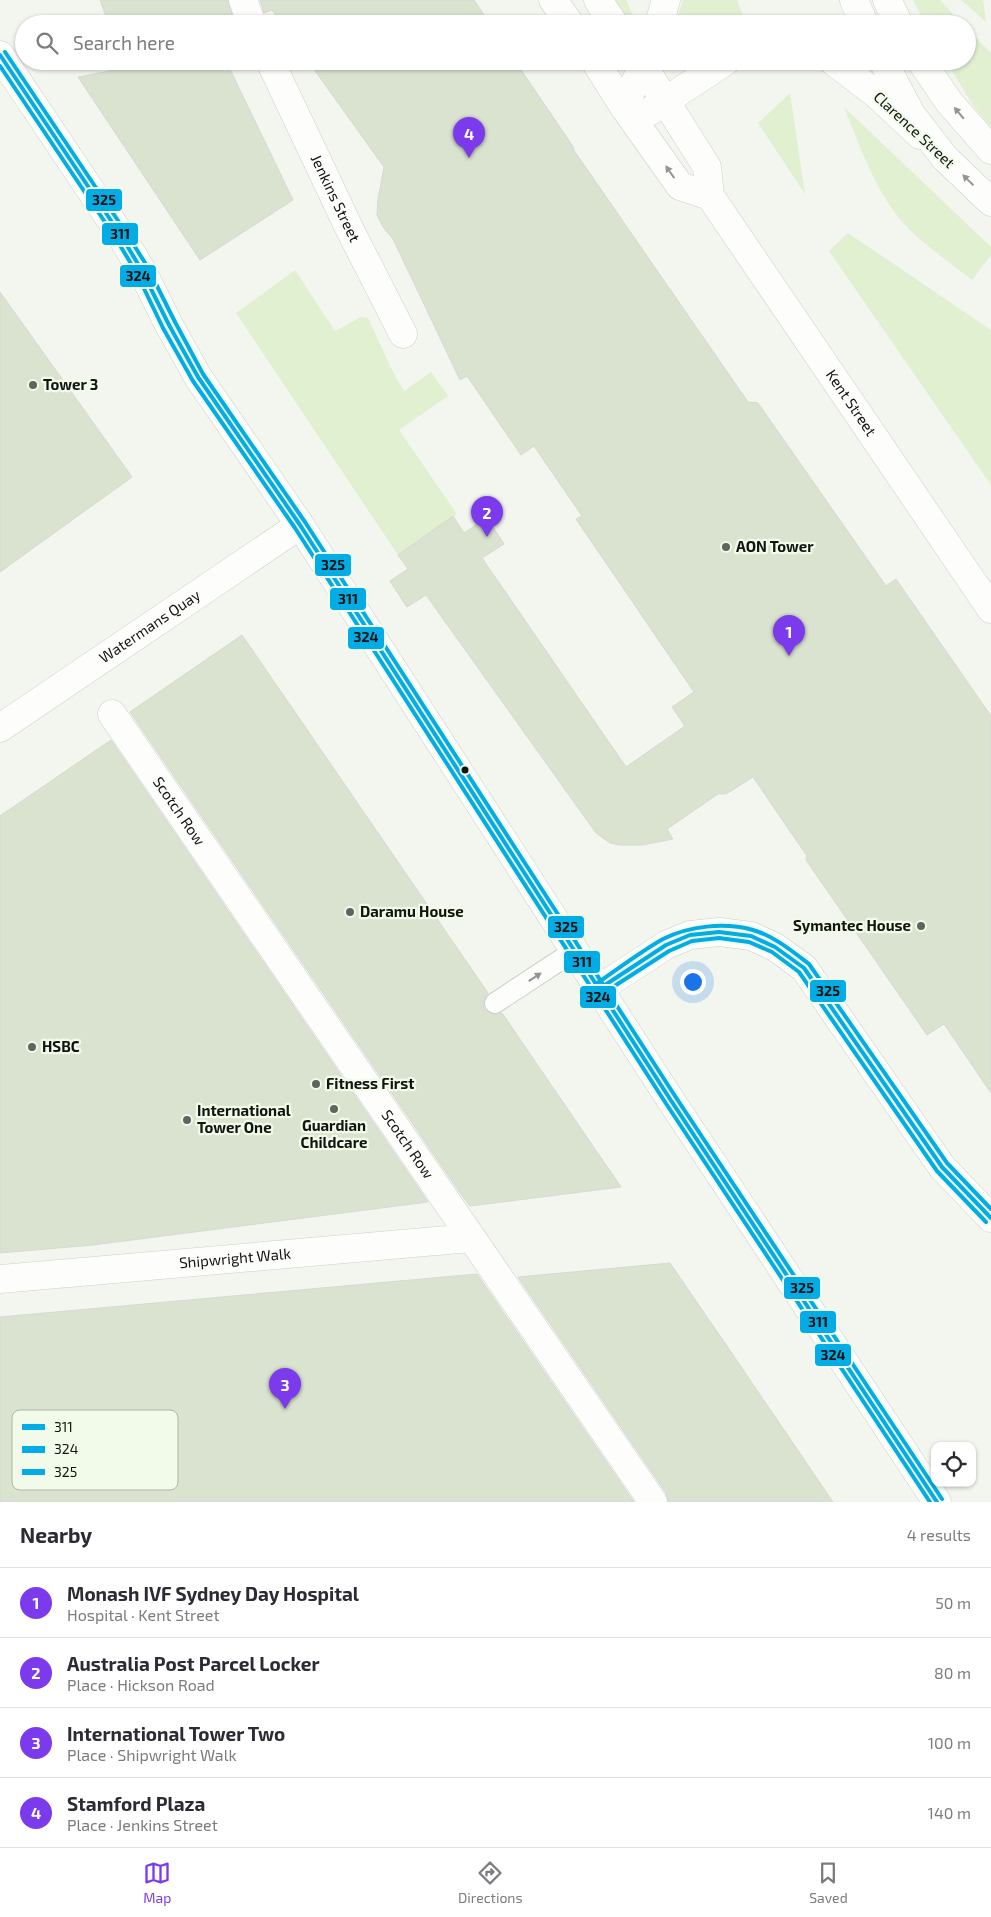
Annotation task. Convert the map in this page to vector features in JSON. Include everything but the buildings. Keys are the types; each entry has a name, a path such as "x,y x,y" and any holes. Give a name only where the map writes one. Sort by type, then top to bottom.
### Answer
{"main road":[{"path":"243,0 249,15"},
{"path":"553,0 564,15"},
{"path":"598,0 608,15"},
{"path":"662,15 666,0"},
{"path":"854,0 860,15"},
{"path":"887,0 894,15"},
{"path":"0,55 120,234 141,269 198,377 300,525 670,1099 938,1502"},
{"name":"Jenkins Street","path":"274,70 350,230 403,334"},
{"path":"601,70 629,114 680,186 710,196"},
{"path":"629,114 640,70"},
{"name":"Kent Street","path":"646,70 707,167 710,196 991,609"},
{"path":"629,114 665,101 712,70"},
{"name":"Clarence Street","path":"845,70 875,93 991,202"},
{"path":"888,70 912,114 945,158"},
{"path":"926,70 949,102 991,150"},
{"name":"Watermans Quay","path":"0,728 300,525"},
{"name":"Scotch Row","path":"112,714 653,1502"},
{"path":"599,989 666,945 690,935 718,932 751,936 775,947 804,968 942,1166 991,1218"},
{"name":"Shipwright Walk","path":"0,1279 471,1238"}],"lane":[{"path":"495,1003 574,951"}],"green space":[{"path":"612,0 626,0 633,15 622,15"},
{"path":"683,0 737,0 743,15 678,15"},
{"path":"913,0 940,0 954,15 921,15"},
{"path":"961,0 983,0 986,22"},
{"path":"976,38 991,53 991,127 974,107 951,70 976,70"},
{"path":"790,93 805,194 758,123"},
{"path":"844,107 991,247 991,255 972,280 924,243 898,216 871,171"},
{"path":"848,233 991,330 991,485 829,251"},
{"path":"295,270 335,331 361,317 368,318 404,391 431,372 448,396 399,430 457,514 398,555 236,313"}],"transit line":[{"name":"325","path":"5,52 15,67"},
{"name":"311","path":"0,55 120,234 141,269 198,377 300,525 670,1099 937,1502"},
{"name":"324","path":"0,66 115,237 136,272 163,328 193,381 295,528 665,1102 930,1502"},
{"name":"325","path":"17,70 147,266 203,374 305,522 675,1096 942,1499"},
{"name":"325","path":"596,984 654,944 695,928 730,926 753,930 775,940 809,964 947,1163 991,1209"},
{"name":"311","path":"599,989 666,945 690,935 719,932 751,936 775,947 804,968 942,1167 991,1218"},
{"name":"324","path":"602,994 669,951 692,941 719,938 749,942 772,952 799,972 937,1171 986,1222"}],"place":[{"name":"Stamford Plaza","path":"469,158"},
{"name":"Tower 3","path":"33,385"},
{"name":"Australia Post Parcel Locker","path":"487,537"},
{"name":"AON Tower","path":"726,547"},
{"name":"Monash IVF Sydney Day Hospital","path":"789,656"},
{"name":"Daramu House","path":"350,912"},
{"name":"Symantec House","path":"921,926"},
{"name":"HSBC","path":"32,1047"},
{"name":"Fitness First","path":"316,1084"},
{"name":"Guardian Childcare","path":"334,1109"},
{"name":"International Tower One","path":"187,1120"},
{"name":"International Tower Two","path":"285,1409"}]}
